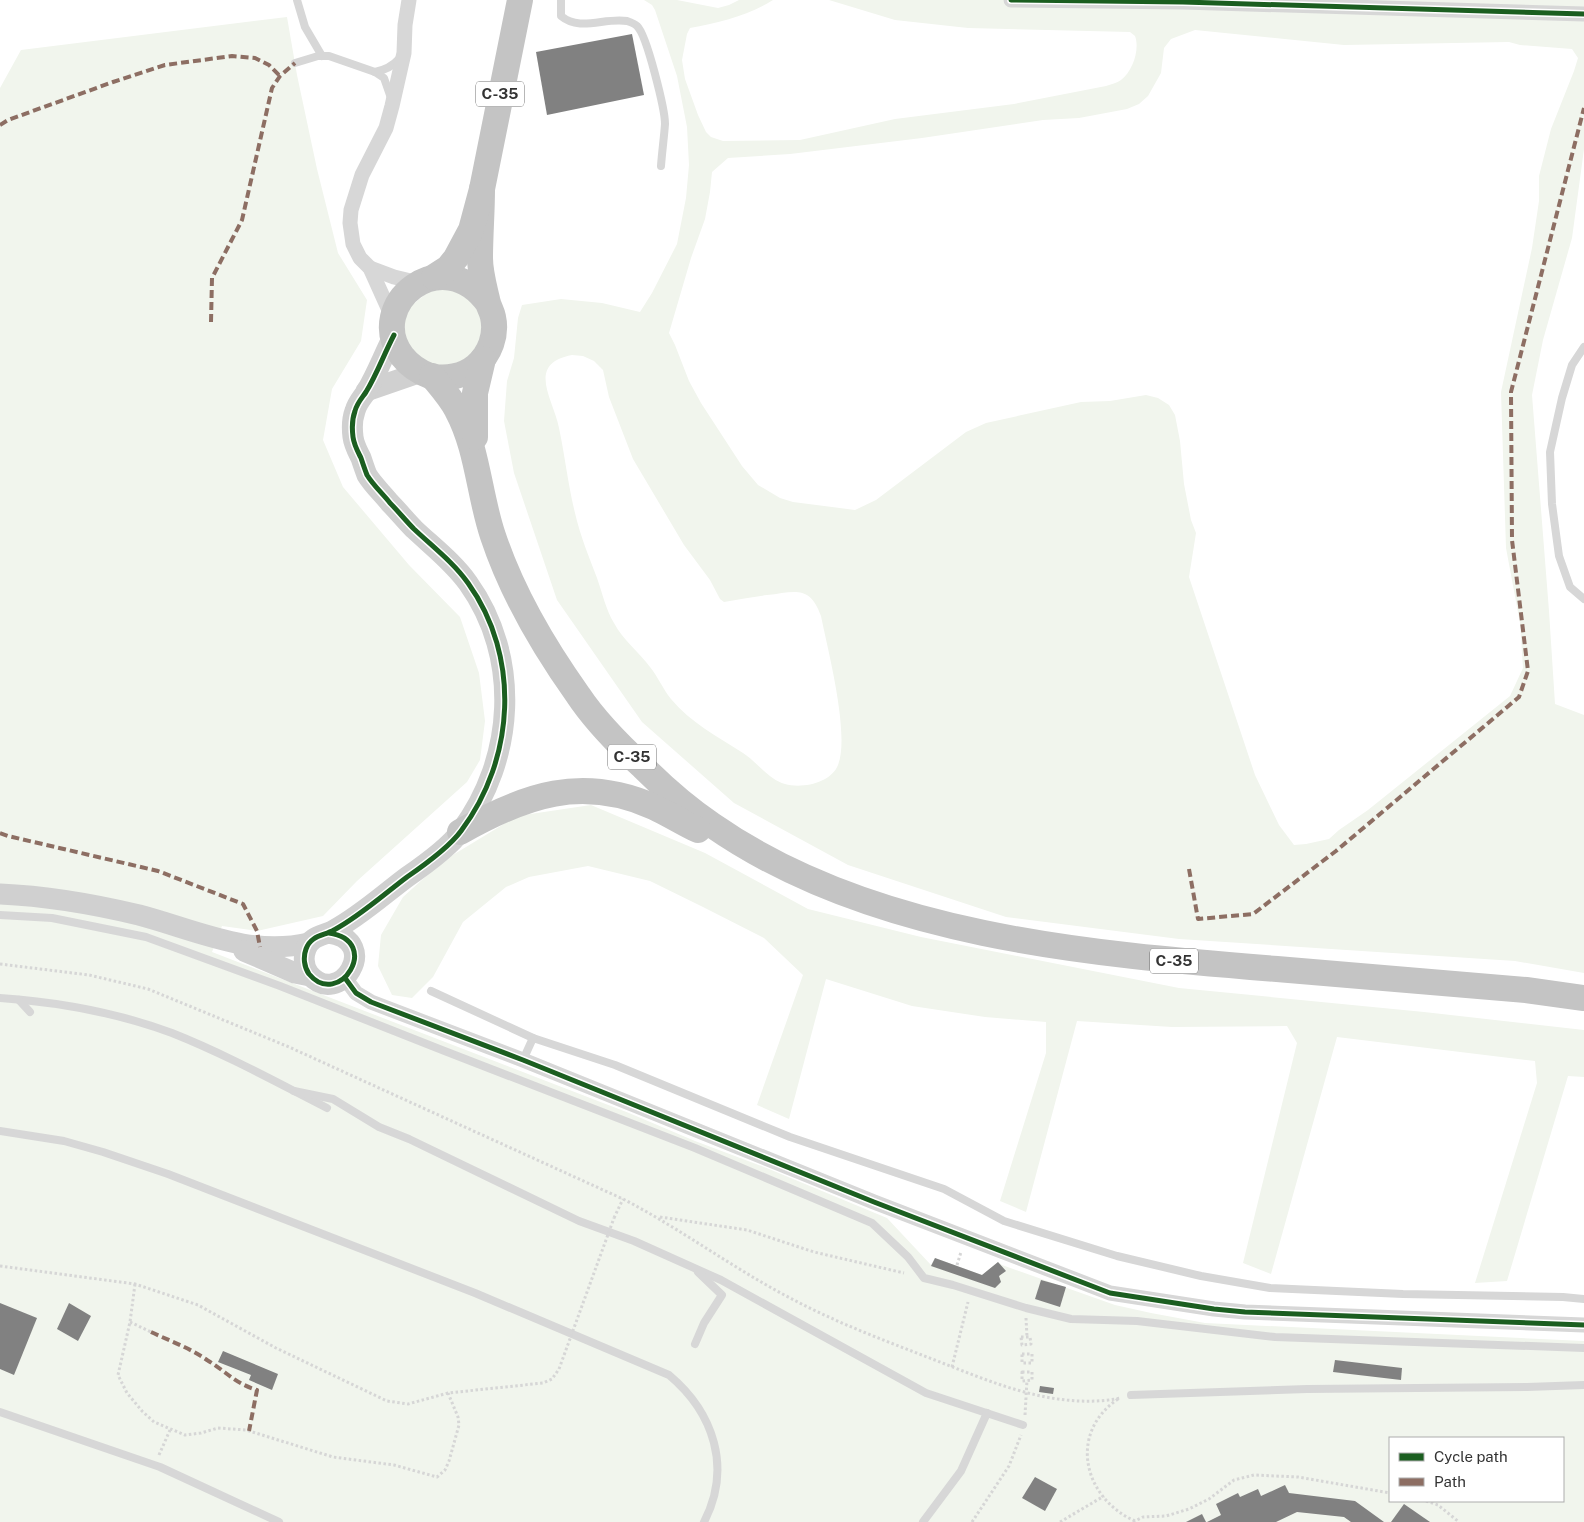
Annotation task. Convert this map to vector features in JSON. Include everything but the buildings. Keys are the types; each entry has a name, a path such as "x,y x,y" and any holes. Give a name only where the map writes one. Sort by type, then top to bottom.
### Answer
{"highway":[{"name":"C-35","path":"520,0 494,121 482,189 471,230 465,244 448,268 409,290 402,298 396,309 394,328 400,353 413,367 426,374 457,408 475,461 492,532 504,565 542,642 579,697 608,733 673,796 712,826 776,864 827,888 939,923 1019,940 1153,959 1498,988 1584,998"},
{"name":"C-35","path":"475,461 475,393 483,359 491,344 494,328 480,258 482,189"},
{"name":"C-35","path":"426,280 450,277 465,281 478,290 488,303"},
{"path":"426,374 440,378 456,376 471,370 483,359"},
{"path":"460,832 492,814 540,796 568,790 597,791 653,807 732,846 776,864"}],"street":[{"path":"398,0 404,25"},
{"path":"310,976 304,963 306,949 314,938 328,933 350,920 412,873 460,832 489,783 501,745 505,716 504,681 499,649 481,605 468,584 445,557 414,529 368,475 353,440 352,425 355,411 394,328 370,268 360,258 353,244 350,222 351,210 362,175 386,128 404,53 404,25 409,0"},
{"path":"1011,0 1183,2 1584,14"},
{"path":"370,268 399,278 426,280"},
{"path":"366,391 426,374"},
{"path":"0,894 94,904 141,916 223,941 295,973 310,976 324,983 331,984 345,978 354,966 355,958 350,944 344,938 328,933"},
{"path":"350,944 354,930 379,898"},
{"path":"223,941 274,948 289,948 309,943"},
{"path":"345,978 356,993 371,1002 523,1060 874,1202 1110,1293 1245,1312 1584,1326"}],"lane":[{"path":"297,0 305,27 322,56"},
{"path":"561,0 561,16 567,22 580,24 617,20 638,26 643,35 658,87 665,123 661,166"},
{"path":"376,72 394,65 404,53"},
{"path":"295,63 329,56 376,72 384,78 392,106"},
{"path":"1584,347 1572,365 1562,398 1550,452 1552,504 1560,556 1570,587 1584,599"},
{"path":"0,915 52,918 146,937 280,986 695,1148 872,1223 908,1257 924,1278 1026,1308 1070,1319 1137,1321 1274,1337 1584,1348"},
{"path":"431,991 533,1038 615,1065 790,1137 944,1189 1004,1220 1117,1256 1201,1276 1270,1288 1584,1299"},
{"path":"0,998 44,1002 99,1012 172,1033 328,1108"},
{"path":"20,1000 30,1012"},
{"path":"523,1060 533,1038"},
{"path":"294,1091 333,1099 379,1127 409,1139 579,1221 634,1241 721,1280 926,1393 1023,1425"},
{"path":"0,1131 64,1141 168,1174 474,1293 669,1375 689,1394 701,1410 708,1424 716,1453 718,1482 713,1502 704,1522"},
{"path":"690,1266 722,1294 704,1323 695,1344"},
{"path":"1131,1395 1306,1389 1551,1387 1584,1385"},
{"path":"0,1412 160,1467 279,1522"},
{"path":"923,1522 961,1471 987,1413"}],"path":[{"path":"0,964 89,974 148,990 289,1047 657,1217 792,1300 848,1326 1001,1386 1052,1398 1086,1401 1131,1395"},
{"path":"0,1266 135,1284 198,1305 276,1348 388,1401 408,1404 448,1393 544,1383 552,1379 559,1370 614,1218 623,1200"},
{"path":"657,1217 747,1230 814,1252 924,1278"},
{"path":"135,1284 130,1322 118,1375 127,1393 142,1411 154,1422 170,1430 185,1435 218,1428 246,1430 333,1457 394,1465 436,1477 445,1470 459,1425 458,1417 448,1393"},
{"path":"952,1367 968,1301"},
{"path":"972,1522 1009,1466 1020,1441 1027,1380 1032,1380 1032,1372 1027,1372 1027,1363 1022,1363 1022,1354 1027,1354 1027,1344 1022,1345 1021,1337 1026,1337 1026,1308"},
{"path":"130,1322 151,1332"},
{"path":"1119,1398 1103,1410 1096,1419 1089,1434 1086,1447 1091,1475 1104,1496 1118,1511 1134,1521 1143,1517 1166,1516 1189,1509 1209,1499 1234,1480 1254,1475 1298,1477 1389,1493"},
{"path":"158,1458 170,1430"},
{"path":"1060,1522 1104,1496"},
{"path":"1429,1502 1438,1505 1460,1522"}],"shaded area":[{"path":"644,0 677,0 718,8 739,0 773,0 733,18 690,28 687,34 682,60 685,79 706,132 711,137 723,141 800,140 895,119 1014,104 1106,86 1119,81 1129,71 1137,47 1135,36 1130,32 968,28 895,20 829,0 1584,0 1584,149 1572,238 1543,340 1532,395 1555,704 1584,715 1584,973 1515,961 1179,939 1006,917 848,865 734,803 642,722 557,600 514,473 504,421 507,381 514,358 518,318 522,305 561,299 602,303 640,312 677,244 686,198 689,165 687,127 677,76 652,5","holes":["1195,30 1344,45 1509,42 1520,45 1572,49 1578,58 1551,129 1539,176 1539,201 1532,248 1501,392 1506,548 1520,623 1523,668 1510,696 1329,839 1306,844 1294,845 1279,825 1255,775 1189,577 1196,533 1191,520 1184,484 1180,441 1175,415 1169,405 1158,398 1146,395 1110,401 1081,402 986,423 966,432 876,500 855,510 793,502 780,498 758,485 742,466 701,403 689,381 669,333 691,258 705,219 712,172 728,158 790,154 922,138 1043,120 1079,118 1127,109 1139,104 1148,96 1161,73 1164,48 1171,39","572,355 583,356 594,361 603,370 609,397 633,459 684,545 710,580 720,599 724,602 800,592 812,599 817,606 833,670 840,713 841,734 841,751 838,765 823,780 799,786 779,782 743,753 696,722 671,699 650,667 622,635 611,618 577,521 559,428 546,384 549,366 558,360"]},
{"path":"287,17 317,169 338,253 367,300 361,341 332,389 323,440 343,487 409,565 460,617 479,673 485,721 480,760 467,782 357,881 323,916 257,931 222,926 212,952 629,1113 887,1218 931,1265 935,1258 982,1275 998,1262 1115,1305 1205,1323 1584,1341 1584,1522 0,1522 0,88 21,50"},
{"path":"433,288 459,290 477,308 482,320 482,334 477,347 469,358 444,368 418,360 403,338 405,311"},
{"path":"591,805 705,853 808,909 921,937 1179,988 1584,1030 1584,1077 1568,1076 1507,1281 1475,1283 1537,1083 1535,1061 1337,1037 1271,1274 1243,1263 1297,1043 1287,1026 1172,1027 1077,1021 1026,1212 1000,1201 1046,1053 1046,1022 985,1017 912,1006 826,979 789,1119 757,1105 803,975 764,938 650,881 588,866 529,877 506,887 463,922 433,977 412,998 392,995 378,966 381,935 403,897 443,861 517,816"}],"marked path":[{"path":"0,125 8,120 165,65 232,56 255,58 269,65 280,76"},
{"path":"211,322 212,278 242,220 272,88 280,76 295,63"},
{"path":"1189,869 1198,919 1253,914 1336,851 1519,697 1528,671 1512,540 1511,392 1584,108"},
{"path":"0,833 158,871 243,904 257,931 260,947"},
{"path":"151,1332 194,1352 236,1381 257,1390 249,1431"}],"cycle path":[{"path":"1011,0 1183,2 1584,14"},
{"path":"329,933 345,939 353,948 354,959 350,970 343,979 332,984 321,983 307,971 304,959 308,944 314,938 334,930 362,912 436,856 456,837 479,803 492,772 501,740 505,708 503,675 497,643 485,612 462,575 411,526 372,482 367,475 354,443 352,424 356,408 374,378 394,335"},
{"path":"345,978 356,993 371,1002 523,1060 874,1202 1110,1293 1245,1312 1584,1325"}]}
